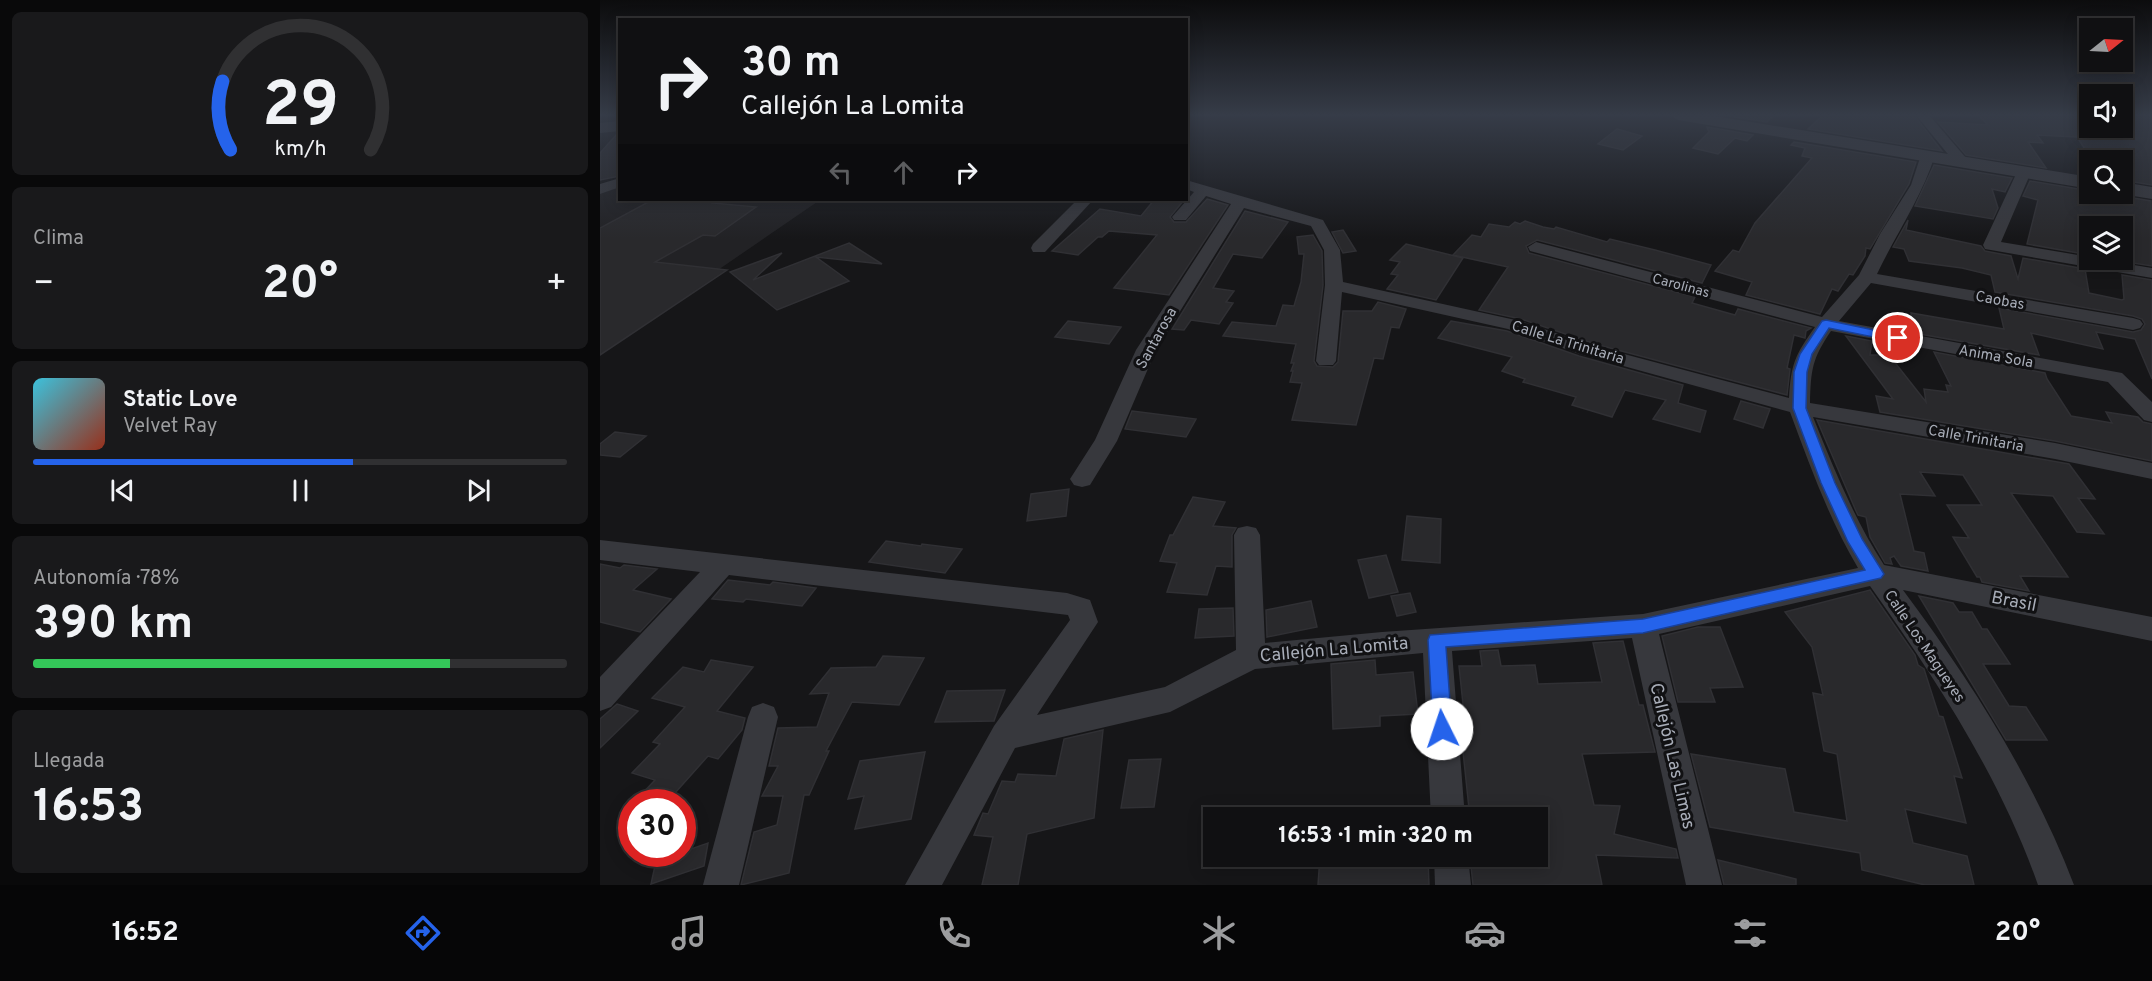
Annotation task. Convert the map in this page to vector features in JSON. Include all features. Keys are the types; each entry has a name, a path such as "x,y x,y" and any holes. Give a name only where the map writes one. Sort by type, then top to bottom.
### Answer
{"street":[{"name":"Calle Los Magueyes","path":"1928,156 1918,185 1888,234 1867,277 1826,324 1806,354 1801,372 1799,408 1828,483 1856,542 1876,574 1925,641 1995,752 2044,852 2056,885"},
{"path":"1935,156 2079,181"},
{"path":"1957,156 1961,161"},
{"path":"2024,172 1990,245 2152,273"},
{"path":"600,189 618,184"},
{"path":"1188,185 1240,202 1317,223 1332,250 1334,285 1326,361"},
{"path":"1179,217 1204,189"},
{"path":"2133,190 2152,193"},
{"path":"1039,248 1084,201"},
{"name":"Santarosa","path":"1082,479 1106,441 1146,350 1240,202"},
{"name":"Carolinas","path":"1536,247 1826,324"},
{"name":"Caobas","path":"1867,277 2133,324"},
{"name":"Calle La Trinitaria","path":"1334,285 1513,324 1587,350 1799,408"},
{"name":"Anima Sola","path":"1826,324 2115,377 2152,415"},
{"name":"Calle Trinitaria","path":"1799,408 2055,451 2152,471"},
{"path":"1247,535 1251,657"},
{"path":"600,550 1067,604 1080,609 1084,622 1005,736 923,885"},
{"path":"600,698 723,564"},
{"name":"Callejón La Lomita","path":"1005,736 1170,699 1251,657 1437,640 1643,626 1876,574"},
{"name":"Brasil","path":"1876,574 2152,629"},
{"name":"Callejón Las Limas","path":"1643,626 1704,885"},
{"path":"1437,640 1447,807"},
{"path":"721,885 763,717"},
{"path":"1452,867 1453,885"}],"shaded area":[{"path":"618,185 618,201 819,201 600,351 600,191"}],"building":[{"path":"600,156 618,156 618,176 600,180"},
{"path":"1804,156 1881,156 1916,162 1909,184 1870,249 1866,248 1865,256 1853,275 1849,274 1838,291 1832,289 1820,314 1746,295 1752,282 1715,271 1733,250 1739,252 1755,223 1812,158"},
{"path":"1974,156 2038,156 2046,168"},
{"path":"2133,156 2152,156 2152,185 2133,182"},
{"path":"1934,165 2012,178 2005,192 1992,189 1998,208 1993,219 1915,206"},
{"path":"2030,181 2079,189 2079,204 2133,204 2133,198 2151,201 2152,266 2133,263 2133,216 2079,216 2079,253 2027,244 2038,200 2023,196"},
{"path":"1207,199 1228,205 1169,295 1114,288 1157,235 1109,231 1102,237 1098,237 1078,255 1052,251 1100,209 1141,216 1153,201 1183,201 1170,217 1174,222 1186,222"},
{"path":"650,201 717,201 713,203 756,207 715,236 703,235 655,262 727,270 600,355 600,228"},
{"path":"1245,211 1288,222 1262,258 1233,254 1213,288 1234,291 1226,302 1233,303 1219,324 1191,320 1184,330 1172,329"},
{"path":"1908,220 1906,230 1981,246 1985,251 2011,256 2018,279 2023,258 2085,270 2089,293 2122,300 2124,299 2122,275 2152,280 2152,379 2135,339 2096,332 2103,349 2031,333 2039,355 1914,333 1911,313 2004,329 1999,308 2133,332 2141,330 2145,324 2142,319 2133,316 1995,292 1991,275 1962,268 1909,261 1904,249 1893,247"},
{"path":"1525,221 1543,227 1554,229 1556,227 1607,242 1610,239 1711,265 1702,283 1537,240 1526,246 1529,253 1695,297 1692,303 1735,315 1738,309 1811,328 1806,331 1805,338 1794,335 1787,368 1790,369 1787,395 1595,344 1521,319 1479,310 1508,267 1453,255 1472,235 1481,237 1489,224 1509,227 1515,222 1520,224"},
{"path":"1343,230 1356,251 1343,253 1332,232"},
{"path":"1313,235 1322,251 1323,285 1314,361 1317,366 1333,367 1338,362 1343,311 1372,311 1378,302 1406,309 1399,328 1391,327 1383,359 1374,358 1356,425 1292,420 1302,383 1290,382 1294,363 1291,363 1296,344 1223,336 1232,322 1276,326 1283,305 1294,306 1301,282 1304,254 1299,254 1297,237"},
{"path":"849,243 882,264 816,257 849,281 777,310 730,272 782,253 753,280"},
{"path":"1406,244 1463,258 1436,300 1387,289 1398,275 1391,274 1400,262 1390,260"},
{"path":"1068,321 1121,327 1109,344 1055,337"},
{"path":"1451,321 1507,331 1579,356 1683,385 1678,403 1706,411 1700,432 1653,419 1666,400 1625,390 1612,417 1572,405 1576,397 1523,382 1525,379 1502,371 1512,357 1438,338"},
{"path":"1846,336 1872,341 1870,355 1889,355 1926,402 1924,389 1948,392 1946,385 1951,386 1934,352 2045,373 2071,416 2112,423 2106,412 2138,417 2143,422 2152,424 2152,461 2055,441 1880,412 1876,396 1893,399"},
{"path":"1741,401 1770,409 1763,428 1734,419"},
{"path":"1132,411 1196,419 1186,437 1125,429"},
{"path":"1817,420 2069,464 2095,499 2078,498 2104,534 2077,532 2053,496 2011,493 2068,577 2020,576 2029,591 1982,582 1953,537 1969,538 1947,505 1982,505 1963,475 1920,472 1935,496 1900,494 1914,551 1924,553 1928,571 1901,566 1894,556 1890,558 1892,564 1885,563 1870,537 1866,517 1858,515 1856,511"},
{"path":"615,432 646,436 620,457 600,455 600,444"},
{"path":"1069,489 1066,516 1027,521 1031,494"},
{"path":"1193,497 1225,502 1213,526 1236,528 1232,535 1232,567 1216,566 1207,595 1167,592 1177,563 1160,561 1170,535 1173,535"},
{"path":"1407,516 1441,519 1440,563 1402,560"},
{"path":"886,541 962,549 945,573 869,562"},
{"path":"1386,555 1398,592 1369,598 1358,560"},
{"path":"600,564 620,568 624,565 657,569 633,590 671,599 640,632 600,622"},
{"path":"728,580 770,585 773,582 816,588 802,606 746,599 743,602 712,599"},
{"path":"1870,590 1915,655 1918,665 1924,669 1939,716 1943,717 1962,778 1954,776 1966,823 1905,809 1913,843 1967,856 1974,885 1925,885 1862,870 1860,853 1710,827 1691,754 1785,769 1794,812 1847,821 1837,754 1824,751 1813,693 1823,695 1812,647 1785,612"},
{"path":"1410,593 1416,612 1397,616 1391,596"},
{"path":"1919,596 1953,603 1959,612 1972,612 1982,629 1987,629 2010,664 1983,664 2009,706 2026,707 2047,740 2006,740"},
{"path":"1311,601 1317,627 1267,637 1266,610"},
{"path":"1233,608 1234,636 1195,638 1199,609"},
{"path":"1698,627 1720,627 1743,687 1710,688 1715,702 1678,702 1662,636"},
{"path":"1623,641 1639,705 1643,705 1655,752 1582,754 1594,805 1620,806 1614,834 1676,849 1678,858 1596,855 1602,885 1473,885 1471,867 1548,867 1548,807 1469,807 1462,742 1467,742 1459,666 1482,666 1480,651 1498,650 1501,666 1535,665 1538,684 1602,682 1593,643"},
{"path":"883,656 924,658 899,705 852,702 826,751 829,751 809,795 804,795 789,873 741,885 754,832 777,825 783,796 762,796 778,766 769,766 778,728 817,727 829,693 810,694 831,668 876,667"},
{"path":"711,660 753,667 717,711 745,718 742,730 718,759 708,756 679,789 647,789 655,780 632,773 660,744 653,742 685,707 652,698 683,667 704,672"},
{"path":"1375,660 1376,675 1413,672 1418,714 1380,716 1380,726 1333,729 1331,664"},
{"path":"1005,690 994,721 935,722 947,691"},
{"path":"617,704 638,711 600,748 600,719"},
{"path":"1103,730 1094,818 1027,834 1018,885 982,885 993,837 974,835 983,813 988,814 1002,781 1015,782 1018,774 1056,776 1064,739"},
{"path":"925,752 911,819 855,829 864,796 848,799 860,761"},
{"path":"1161,759 1154,807 1121,808 1129,760"},
{"path":"708,843 704,866 651,884 655,867 696,867 696,847"},
{"path":"1718,860 1796,879 1796,885 1724,885"},
{"path":"1319,867 1428,867 1429,885 1318,885"}],"route":[{"path":"1442,729 1437,640 1643,626 1876,574 1856,542 1828,483 1799,408 1801,372 1806,354 1826,324 1898,338"}]}
